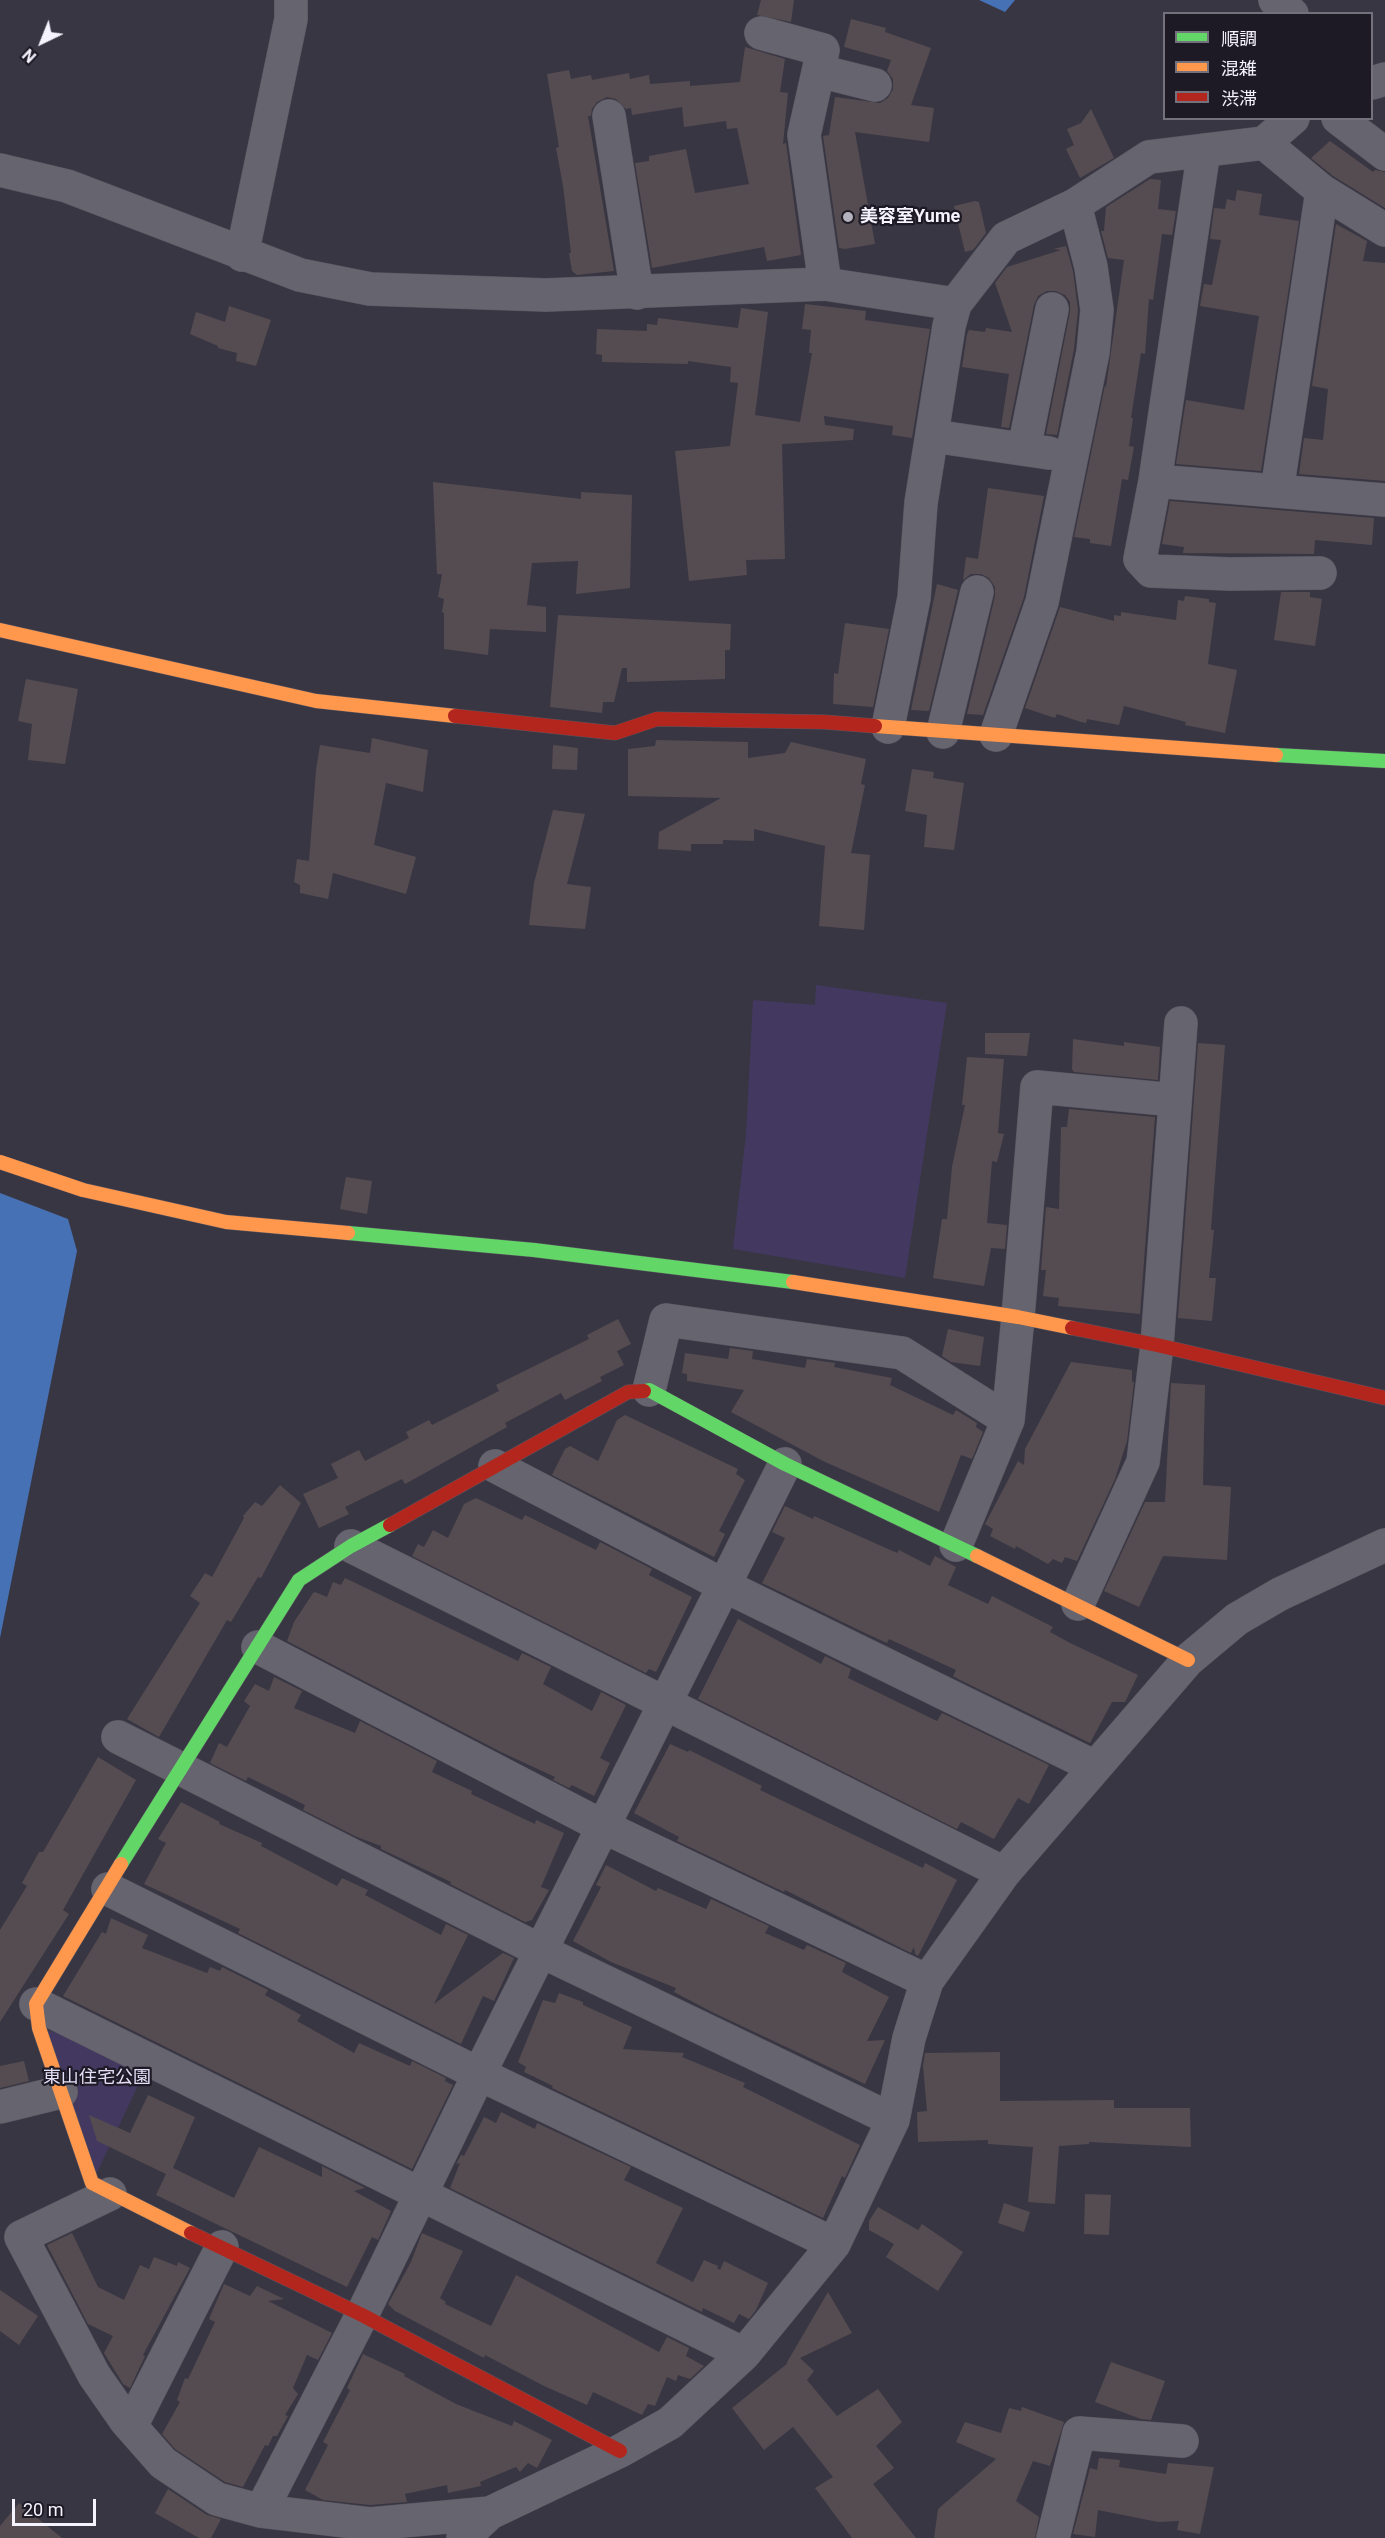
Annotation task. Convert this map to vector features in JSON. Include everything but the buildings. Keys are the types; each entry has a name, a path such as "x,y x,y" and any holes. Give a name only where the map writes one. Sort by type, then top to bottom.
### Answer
{"street":[{"path":"242,255 291,19 291,0"},
{"path":"1275,0 1290,12"},
{"path":"761,33 823,50 804,135 825,284"},
{"path":"819,71 875,86"},
{"path":"609,116 637,293"},
{"path":"888,727 914,598 921,503 949,326 955,304 1006,238 1075,205 1149,157 1264,143 1291,120"},
{"path":"1341,120 1385,154"},
{"path":"1264,143 1322,191 1385,230"},
{"path":"1204,150 1155,481 1140,559 1151,571 1230,574 1320,573"},
{"path":"0,170 67,186 242,255 300,275 370,289 546,295 825,284 955,304"},
{"path":"1277,491 1322,191"},
{"path":"996,735 1042,602 1093,352 1097,310 1091,267 1075,205"},
{"path":"933,436 1036,451 1052,309"},
{"path":"1155,481 1385,500"},
{"path":"944,732 977,592"},
{"path":"0,630 316,701 615,733 657,719 824,722 1238,753 1385,761"},
{"path":"1078,1604 1143,1462 1157,1345 1181,1023"},
{"path":"956,1545 1008,1420 1036,1087 1175,1100"},
{"path":"0,1162 83,1190 226,1222 534,1250 813,1284 1018,1317 1157,1345 1385,1398"},
{"path":"649,1390 666,1320 902,1353 1008,1420"},
{"path":"620,2451 362,2315 110,2194 92,2183 39,2028 36,2004 179,1769 299,1580 351,1546 628,1392 649,1390 785,1464 1078,1604 1188,1660"},
{"path":"261,2511 362,2315 479,2074 785,1464"},
{"path":"495,1466 725,1586 1095,1767"},
{"path":"463,2538 489,2513 620,2451 670,2423 744,2354 834,2244 893,2120 909,2038 927,1981 1004,1873 1188,1660 1237,1619 1280,1594 1385,1545"},
{"path":"351,1546 1004,1873"},
{"path":"258,1647 604,1827 927,1981"},
{"path":"118,1737 541,1951 893,2120"},
{"path":"108,1888 479,2074 834,2244"},
{"path":"36,2004 744,2354"},
{"path":"0,2107 61,2092"},
{"path":"110,2194 21,2237 94,2375 131,2426 163,2463 217,2499 261,2511 370,2524 489,2513"},
{"path":"131,2426 222,2247"},
{"path":"1053,2538 1079,2433 1182,2441"}],"green space":[{"path":"816,985 947,1003 905,1278 733,1249 746,1134 753,1000 815,1005"},
{"name":"東山住宅公園","path":"39,2028 150,2060 92,2183"}],"water":[{"path":"979,0 1015,0 1005,12"},
{"path":"0,1193 68,1219 77,1251 0,1638"}],"traffic: fast":[{"path":"1276,755 1385,761"},
{"path":"348,1233 534,1250 793,1282"},
{"path":"644,1391 649,1390 785,1464 977,1556"},
{"path":"121,1864 299,1580 351,1546 390,1525"}],"traffic: slow":[{"path":"0,630 316,701 455,716"},
{"path":"875,726 1276,755"},
{"path":"0,1162 83,1190 226,1222 348,1233"},
{"path":"793,1282 1018,1317 1072,1328"},
{"path":"977,1556 1188,1660"},
{"path":"121,1864 36,2004 39,2028 92,2183 191,2233"}],"traffic: jam":[{"path":"455,716 615,733 657,719 824,722 875,726"},
{"path":"1072,1328 1157,1345 1385,1398"},
{"path":"390,1525 628,1392 644,1391"},
{"path":"191,2233 362,2315 620,2451"}],"place":[{"name":"美容室Yume","path":"848,217"}]}
